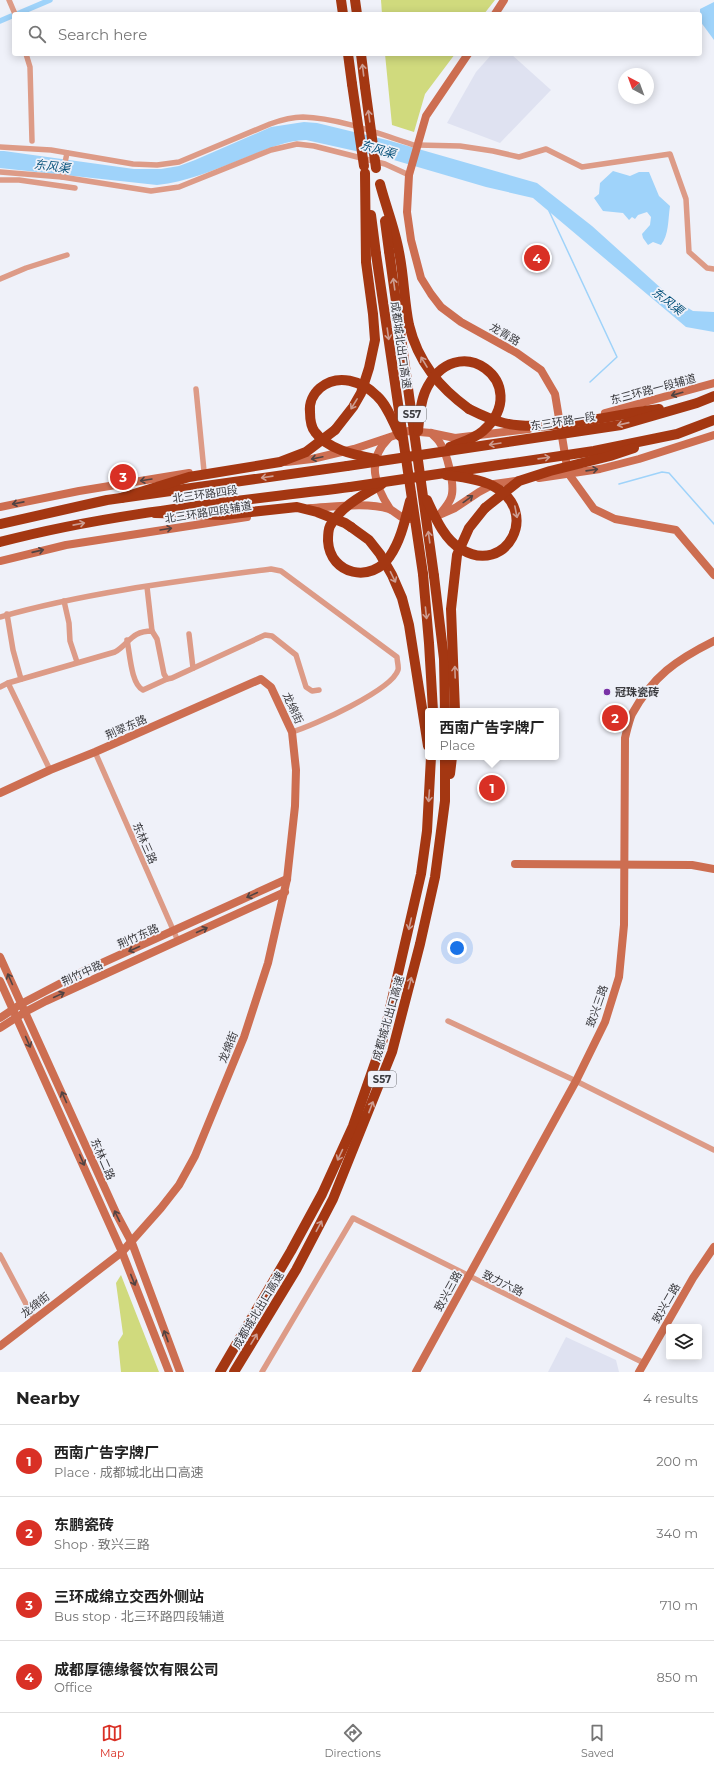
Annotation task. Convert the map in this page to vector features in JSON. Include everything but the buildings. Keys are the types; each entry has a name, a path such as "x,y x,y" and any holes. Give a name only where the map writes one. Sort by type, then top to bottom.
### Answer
{"highway":[{"path":"341,0 343,12"},
{"path":"355,0 357,12"},
{"name":"成都城北出口高速","path":"348,56 423,574 429,643 432,708"},
{"name":"成都城北出口高速","path":"361,56 434,576 444,660 445,708"},
{"path":"121,498 188,477 280,462 306,452 335,430 353,407 361,393 369,368 375,340 366,262 365,169"},
{"path":"380,184 399,251 409,325 420,356 434,378 447,392 470,410 486,418 505,424 535,426 573,422 697,403"},
{"path":"416,443 425,393 440,371 450,364 462,361 473,362 485,367 499,386 500,398 497,411 491,422 482,432 464,442 432,454"},
{"path":"382,461 351,454 330,444 316,433 310,420 310,406 314,393 323,386 335,380 356,382 367,388 378,397 389,413 404,445"},
{"name":"东三环路一段","path":"413,456 621,424 697,403 714,396"},
{"path":"455,708 451,609 457,555 469,528 485,508 519,481 550,471 610,456 714,420"},
{"path":"436,473 594,451 677,434"},
{"name":"北三环路四段","path":"0,524 107,500 413,456"},
{"path":"422,490 444,533 461,549 485,556 498,552 507,546 513,538 517,526 514,504 494,486 475,480 436,473"},
{"name":"北三环路四段","path":"0,542 42,531 111,518 436,473"},
{"path":"386,481 346,506 337,515 329,528 329,553 343,568 355,573 368,573 379,567 390,557 403,528 411,495"},
{"path":"155,513 223,515 297,507 317,512 346,523 369,540 380,554 392,575 402,598 409,624 425,727"},
{"name":"成都城北出口高速","path":"220,1372 291,1251 322,1194 354,1126 382,1043 421,874 427,831 431,760"},
{"name":"成都城北出口高速","path":"234,1372 296,1270 334,1199 392,1052 420,944 435,877 445,801 445,760"},
{"path":"445,801 452,760"}],"main road":[{"path":"496,12 504,0"},
{"name":"龙青路","path":"467,56 426,116 409,175 407,212 411,240 421,278 441,307 461,322 517,353 541,370 555,394 568,473 594,508 615,519 676,530 714,575"},
{"name":"东三环路一段辅道","path":"390,437 408,431 431,433 455,438 560,425 714,383"},
{"path":"431,433 440,443 452,483 452,496 448,504 439,515"},
{"path":"439,515 455,508 494,484 600,468 639,459 714,435"},
{"path":"0,507 79,491 204,471 312,459 354,450 390,437"},
{"path":"390,437 377,452 374,468 380,492 390,509"},
{"name":"北三环路四段辅道","path":"0,561 66,545 302,509 364,505 390,509 398,516 408,520 439,515"},
{"name":"致兴三路","path":"416,1372 576,1081 605,1022 619,977 624,925 625,738 632,715 656,680 670,666 714,641"},
{"name":"龙绵街","path":"0,1346 122,1252 132,1243 179,1186 195,1156 244,1036 268,963 285,892 295,806 296,770 292,732 271,687 261,679"},
{"name":"荆翠东路","path":"0,793 261,679"},
{"path":"515,864 692,865 714,870"},
{"name":"荆竹东路","path":"0,1018 15,1013 82,972 287,879"},
{"name":"荆竹中路","path":"23,1008 178,941 285,892"},
{"name":"东林二路","path":"0,957 117,1215 132,1243 180,1372"},
{"name":"东林二路","path":"0,981 122,1252 169,1372"},
{"path":"0,1028 15,1013"},
{"name":"致兴二路","path":"639,1372 693,1278 714,1247"}],"street":[{"path":"10,2 14,12"},
{"path":"27,56 30,67 32,141"},
{"path":"0,147 19,147 133,164 157,165 179,162 270,124 284,119 302,117 324,119 417,145 460,146 519,157 546,149 582,167 670,154 686,199 690,252 707,268 714,269"},
{"path":"0,172 62,178 151,191 180,187 271,150 297,144 314,146 384,164 409,175"},
{"path":"62,178 67,153"},
{"path":"0,180 19,180 75,188"},
{"path":"0,279 26,268 67,255"},
{"path":"196,389 204,471"},
{"path":"0,616 64,601 147,587 271,569 281,571 397,657 398,670 388,683 369,696 306,728 292,732"},
{"path":"147,587 152,632 157,639 166,679"},
{"path":"64,601 70,623 70,641 77,662"},
{"path":"8,614 12,650 21,679"},
{"path":"0,687 21,679 115,652 133,635 145,631 152,632"},
{"path":"188,634 193,668"},
{"path":"127,640 135,681 138,688 143,690 265,635 272,636 296,655 306,687 312,691 319,690"},
{"path":"8,683 50,770"},
{"name":"东林三路","path":"95,752 178,941"},
{"path":"448,1021 576,1081 714,1150"},
{"name":"致力六路","path":"262,1372 353,1218 644,1364"},
{"path":"0,1255 34,1319"}],"shaded area":[{"path":"490,56 513,56 551,90 500,143 447,123 476,72"},
{"path":"566,1337 616,1360 619,1372 548,1372"}],"green space":[{"path":"381,0 495,0 486,12 382,12"},
{"path":"385,56 454,56 425,94 414,132 392,125"},
{"path":"121,1275 159,1372 121,1372 118,1342 123,1334 116,1283"}],"water":[{"path":"714,2 714,40 702,24 702,12 700,12 700,9"},
{"name":"东风渠","path":"304,122 317,123 387,140 537,183 592,226 673,299 693,311 714,312 714,332 686,327 533,198 486,187 387,158 306,140 297,141 273,147 190,178 157,185 0,168 0,151 4,151 134,169 161,169 179,166 195,160 271,127"},
{"path":"613,171 630,176 639,172 649,172 659,196 670,206 666,237 661,245 653,242 648,245 643,238 642,234 650,225 651,217 647,212 638,215 635,219 632,217 629,220 623,213 603,211 594,198 599,194 600,183"}],"waterway":[{"path":"22,12 50,0"},
{"path":"0,21 12,16"},
{"path":"549,211 617,357 590,382"},
{"path":"619,484 662,472 669,473 714,524"}],"place":[{"name":"成都厚德缘餐饮有限公司","path":"537,258"},
{"name":"三环成绵立交西外侧站","path":"123,477"},
{"name":"冠珠瓷砖","path":"607,692"},
{"name":"东鹏瓷砖","path":"615,718"},
{"name":"西南广告字牌厂","path":"492,788"}]}
